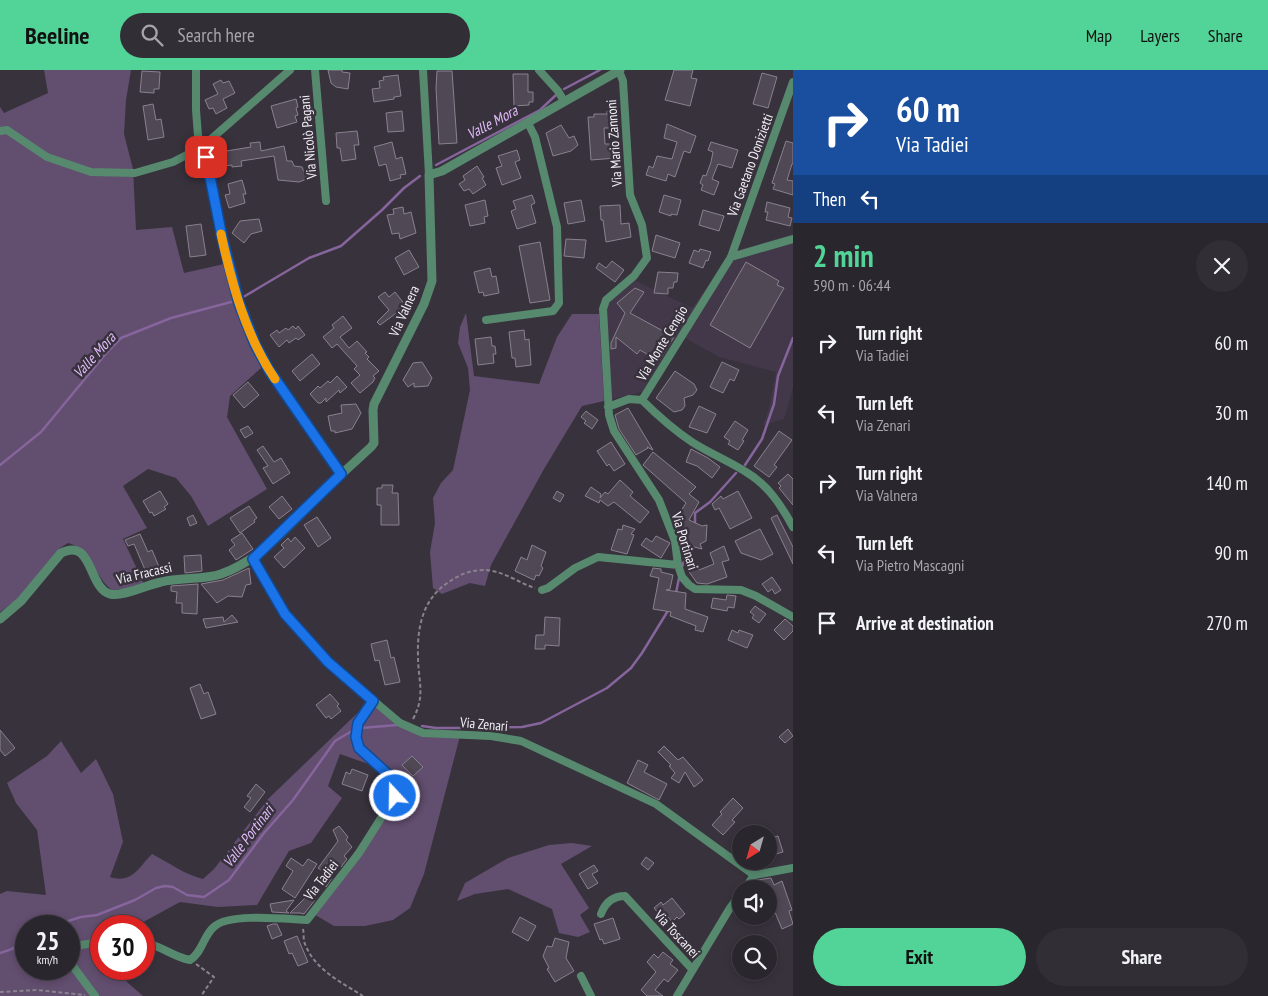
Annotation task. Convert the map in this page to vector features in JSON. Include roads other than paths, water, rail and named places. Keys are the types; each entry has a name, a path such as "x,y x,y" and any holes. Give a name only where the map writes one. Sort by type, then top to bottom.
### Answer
{"street":[{"path":"196,70 198,136 206,157 222,237 239,303 255,344 269,370 341,474"},
{"path":"0,131 7,130 47,157 91,172 135,173 173,162 202,147 290,70"},
{"name":"Via Nicolò Pagani","path":"315,70 326,201"},
{"path":"423,70 429,175 442,171 619,70"},
{"path":"539,70 558,91 564,101"},
{"name":"Via Mario Zannoni","path":"607,375 602,309 606,300 634,276 646,258 642,225 630,195 622,81 619,70"},
{"name":"Via Gaetano Donizietti","path":"731,257 793,82"},
{"path":"486,320 553,311 559,303 557,227 536,137 528,123"},
{"name":"Via Valnera","path":"253,559 374,443 374,404 424,304 432,281 429,175"},
{"path":"731,257 793,239"},
{"name":"Via Monte Cengio","path":"731,257 642,400 679,433 747,472 767,488 782,507 793,527"},
{"name":"Via Portinari","path":"607,375 608,407 614,431 659,500 675,542 678,565 682,577 695,589 741,590 756,596 793,617"},
{"path":"608,407 629,399 642,400"},
{"name":"Via Fracassi","path":"0,619 21,601 61,554 68,550 74,550 82,554 100,586 110,594 121,594 172,580 220,575 253,559"},
{"path":"542,590 548,588 574,568 598,557 678,565"},
{"name":"Via Zenari","path":"253,559 285,614 328,662 394,719 423,733 491,736 522,741 656,804 754,875"},
{"name":"Via Tadiei","path":"155,946 183,959 190,960 196,956 208,933 224,920 236,918 306,920 359,853 395,796 392,778 359,748 356,737 358,723 373,701"},
{"path":"751,880 754,875 793,868"},
{"name":"Via Toscanei","path":"602,914 605,906 614,897 625,896 692,969 732,907"},
{"path":"677,996 692,969"},
{"path":"80,976 95,996"},
{"path":"581,976 591,996"}],"waterway":[{"name":"Valle Mora","path":"564,89 600,70"},
{"name":"Valle Mora","path":"436,165 540,110 556,95"},
{"name":"Valle Mora","path":"245,296 309,258 341,246 404,188 420,176"},
{"name":"Valle Mora","path":"0,465 41,432 121,338 171,318 231,302"},
{"name":"Valle Portinari","path":"745,465 762,439 774,404 778,376 793,338"},
{"name":"Valle Portinari","path":"695,524 695,513 710,502 736,473"},
{"name":"Valle Portinari","path":"682,567 684,560 692,551 694,545"},
{"name":"Valle Portinari","path":"676,593 679,578"},
{"name":"Valle Portinari","path":"422,726 436,728 522,727 541,723 607,688 631,668 669,609"},
{"name":"Valle Portinari","path":"361,728 397,725"},
{"name":"Valle Portinari","path":"80,917 97,915 135,900 156,888 165,886 173,887 187,895 204,897 229,880 264,833 293,800 335,741 352,731"},
{"name":"Valle Portinari","path":"0,953 15,947"}]}
